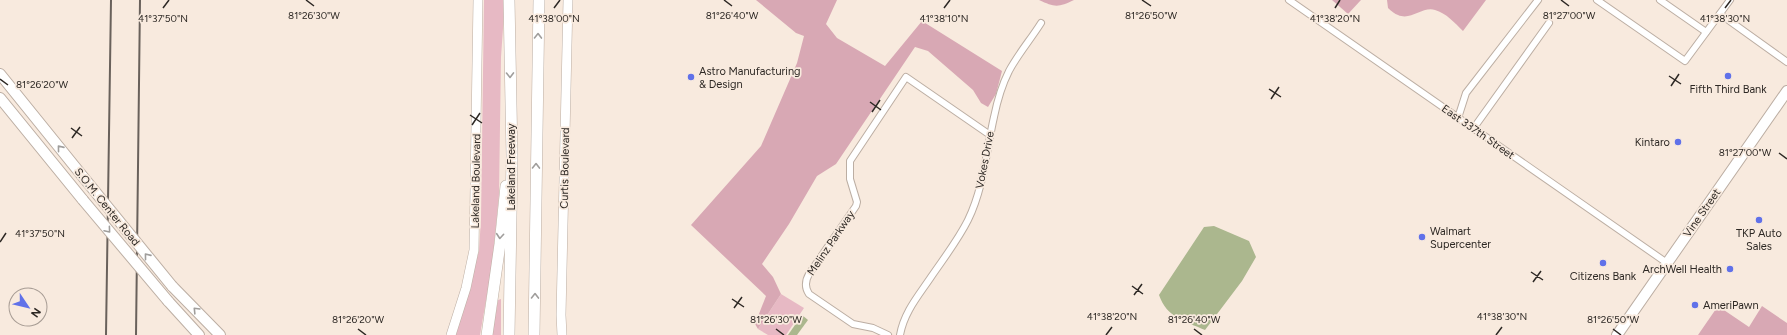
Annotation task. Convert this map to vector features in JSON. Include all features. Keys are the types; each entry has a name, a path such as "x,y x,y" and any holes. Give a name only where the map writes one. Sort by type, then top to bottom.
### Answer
{"highway":[{"name":"Lakeland Freeway","path":"509,0 512,156 509,335"},
{"path":"535,332 539,0"},
{"path":"487,335 500,244 504,193 512,156"}],"main road":[{"name":"S.O.M. Center Road","path":"0,74 172,286 220,335"},
{"name":"Vine Street","path":"1617,335 1787,91"},
{"name":"S.O.M. Center Road","path":"0,98 83,200 168,301 199,335"}],"street":[{"name":"Lakeland Boulevard","path":"451,335 466,288 474,250 478,0"},
{"name":"Curtis Boulevard","path":"562,335 561,315 568,0"},
{"name":"East 337th Street","path":"1289,0 1667,263"},
{"path":"1458,118 1466,94 1538,0"},
{"path":"1597,0 1685,60 1730,0"},
{"path":"1660,0 1706,32"},
{"path":"1720,14 1787,62"},
{"name":"Vokes Drive","path":"900,335 904,321 913,303 953,245 968,220 978,196 985,172 990,135 999,99 1009,71 1041,23"},
{"path":"1473,129 1549,23"},
{"name":"Melinz Parkway","path":"888,335 873,328 853,324 809,294 806,290 806,281 809,274 856,206 857,202 849,170 852,157 906,77 990,135"}],"shaded area":[{"path":"484,0 505,0 501,57 499,195 492,266 480,335 455,335 479,251 481,218"},
{"path":"756,0 837,0 826,24 837,38 885,66 922,21 1002,71 996,94 988,107 981,103 973,90 928,51 915,47 836,164 817,176 789,224 762,264 773,277 781,294 758,329 755,324 766,296 691,225 761,146 797,63 804,36 796,33"},
{"path":"1039,0 1074,0 1056,6"},
{"path":"1332,0 1361,0 1348,14"},
{"path":"1387,0 1486,0 1463,31 1447,16 1435,10 1430,9 1408,16 1397,15 1388,8"},
{"path":"1214,226 1249,241 1256,257 1242,281 1205,330 1172,314 1162,303 1159,295 1204,227"},
{"path":"781,294 804,308 786,335 768,335 758,329"},
{"path":"501,299 501,335 492,335 498,300"},
{"path":"1718,306 1749,327 1762,306 1787,323 1787,335 1698,335"},
{"path":"802,315 808,320 797,335 788,335"}],"railway":[{"path":"106,335 111,0"},
{"path":"136,335 140,0"}],"place":[{"name":"Fifth Third Bank","path":"1728,76"},
{"name":"Astro Manufacturing & Design","path":"691,77"},
{"name":"Kintaro","path":"1678,142"},
{"name":"TKP Auto Sales","path":"1759,220"},
{"name":"Walmart Supercenter","path":"1422,237"},
{"name":"Citizens Bank","path":"1603,263"},
{"name":"ArchWell Health","path":"1730,269"},
{"name":"AmeriPawn","path":"1695,305"}]}
